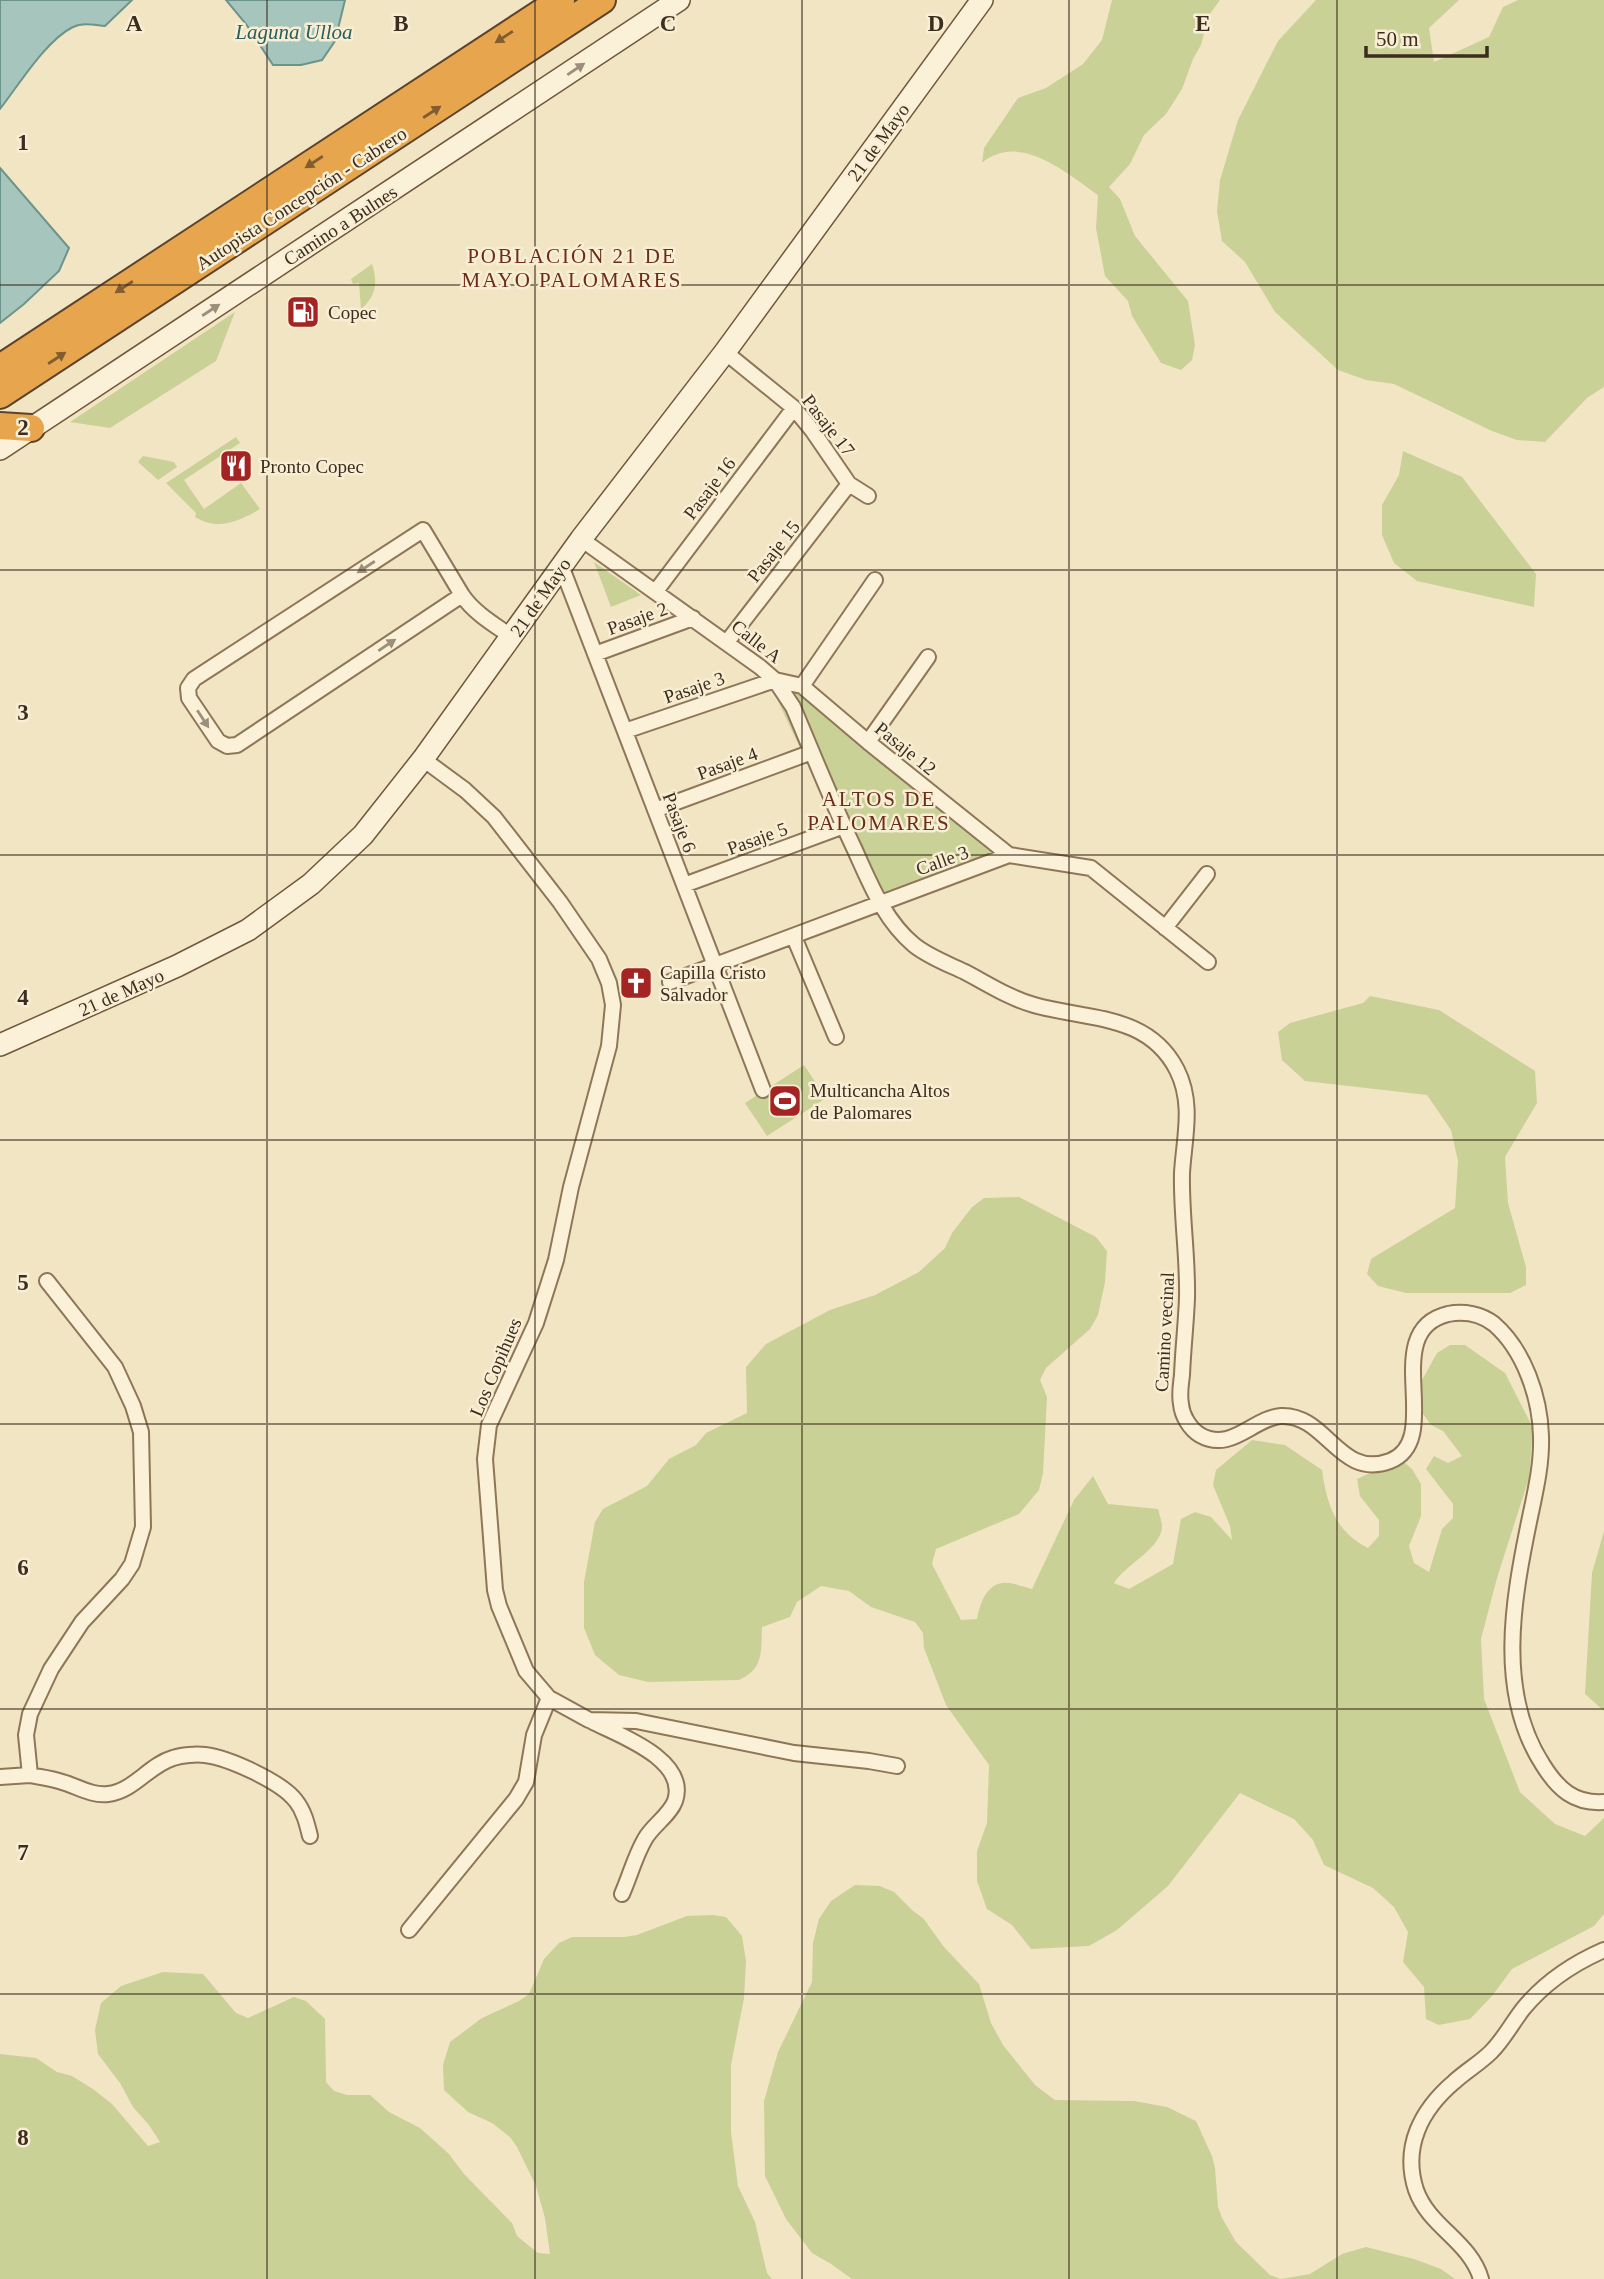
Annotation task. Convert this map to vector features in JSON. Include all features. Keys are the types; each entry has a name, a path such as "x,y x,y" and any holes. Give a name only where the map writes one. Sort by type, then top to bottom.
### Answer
{"highway":[{"name":"Autopista Concepción - Cabrero","path":"0,368 561,0"},
{"name":"Autopista Concepción - Cabrero","path":"0,396 602,0"},
{"path":"0,426 31,428"}],"street":[{"name":"Camino a Bulnes","path":"0,449 679,0"},
{"name":"21 de Mayo","path":"0,1045 187,962 269,917 344,855 423,759 581,539 725,352 982,0"},
{"name":"Pasaje 17","path":"725,352 794,408 849,484 868,496"},
{"name":"Pasaje 16","path":"656,591 794,408"},
{"name":"Pasaje 15","path":"727,642 849,484"},
{"path":"463,595 237,745 227,746 218,741 189,698 188,688 194,679 423,530 475,610 512,637"},
{"name":"Calle A","path":"581,539 727,642 775,680 793,707 879,904"},
{"name":"Pasaje 6","path":"562,568 763,1090"},
{"path":"802,686 875,580"},
{"name":"Pasaje 2","path":"595,654 693,618"},
{"path":"868,742 928,657"},
{"name":"Pasaje 12","path":"775,680 802,686 1009,855"},
{"name":"Pasaje 3","path":"625,731 775,680"},
{"name":"Pasaje 4","path":"655,810 812,752"},
{"name":"Los Copihues","path":"423,759 465,790 506,831 599,959 609,983 613,1005 609,1046 571,1188 556,1259 536,1323 495,1410 487,1437 485,1459 495,1590 522,1662 534,1682 549,1698 589,1720 636,1721 794,1753 897,1766"},
{"name":"Pasaje 5","path":"684,885 844,827"},
{"name":"Calle 3","path":"670,982 1009,855 1091,868 1208,962"},
{"path":"1165,928 1207,874"},
{"name":"Camino vecinal","path":"879,904 906,937 925,953 999,991 1035,1005 1130,1026 1151,1038 1174,1065 1183,1084 1187,1109 1182,1186 1187,1296 1180,1395 1183,1414 1199,1435 1212,1439 1238,1437 1268,1419 1282,1416 1309,1424 1351,1460 1367,1464 1385,1462 1401,1455 1410,1440 1413,1424 1414,1355 1421,1331 1438,1318 1466,1313 1490,1321 1503,1334 1518,1355 1531,1384 1539,1410 1541,1440 1538,1479 1515,1604 1512,1655 1518,1701 1529,1739 1552,1778 1574,1798 1588,1802 1604,1802"},
{"path":"794,937 836,1037"},
{"path":"30,1775 26,1735 30,1714 51,1669 82,1622 122,1580 132,1564 143,1527 141,1432 133,1406 115,1367 47,1281"},
{"path":"409,1930 516,1799 526,1782 534,1735 549,1698"},
{"path":"589,1720 633,1740 653,1753 674,1779 674,1803 644,1840 622,1894"},
{"path":"0,1777 30,1775 58,1780 93,1794 110,1794 129,1787 160,1763 175,1757 206,1755 233,1763 279,1786 295,1800 310,1836"},
{"path":"1481,2279 1475,2263 1460,2242 1430,2216 1416,2190 1412,2168 1415,2132 1434,2100 1490,2053 1535,1994 1576,1963 1604,1950"}],"green space":[{"path":"1112,0 1220,0 1209,15 1201,45 1182,89 1166,114 1144,135 1130,164 1109,187 1120,199 1135,236 1188,301 1195,345 1192,360 1181,370 1161,363 1132,316 1128,301 1105,276 1096,228 1098,195 1058,167 1027,154 996,154 982,163 984,148 1018,98 1046,88 1083,64 1102,40"},
{"path":"1316,0 1459,0 1429,28 1434,62 1489,37 1503,7 1518,0 1604,0 1604,387 1587,398 1545,442 1517,440 1492,431 1394,384 1366,380 1338,370 1275,312 1245,262 1222,241 1217,211 1220,180 1238,120 1278,41"},
{"path":"372,264 375,277 373,294 361,309 359,283 353,284 351,279"},
{"path":"235,312 216,361 110,428 70,422"},
{"path":"236,437 240,443 184,480 204,509 241,483 260,509 228,523 203,521 195,517 196,513 166,483"},
{"path":"1403,451 1462,477 1536,574 1534,607 1417,581 1394,563 1382,535 1382,505 1399,475"},
{"path":"143,456 174,462 177,467 158,480 138,462"},
{"path":"594,562 641,595 611,607"},
{"path":"766,676 789,685 1000,854 872,900"},
{"path":"1370,996 1439,1010 1535,1071 1537,1103 1505,1157 1508,1203 1526,1267 1526,1285 1510,1293 1406,1293 1378,1286 1367,1274 1371,1259 1455,1208 1458,1161 1451,1130 1427,1095 1305,1081 1282,1060 1278,1032 1290,1023 1363,1003"},
{"name":"Multicancha Altos de Palomares","path":"804,1065 826,1098 767,1136 745,1103"},
{"path":"1019,1197 1096,1237 1107,1251 1105,1282 1098,1315 1090,1329 1046,1368 1040,1380 1047,1397 1043,1473 1039,1490 1019,1514 936,1549 932,1564 961,1620 977,1619 984,1596 997,1585 1010,1583 1032,1589 1074,1500 1093,1476 1108,1504 1158,1509 1162,1522 1156,1542 1114,1583 1129,1589 1173,1564 1181,1519 1195,1512 1211,1517 1232,1540 1230,1526 1213,1485 1216,1470 1252,1440 1285,1445 1322,1470 1334,1516 1348,1534 1368,1548 1379,1536 1379,1520 1360,1496 1357,1479 1400,1459 1412,1469 1421,1484 1421,1516 1409,1546 1414,1563 1429,1572 1442,1529 1453,1518 1453,1504 1426,1469 1434,1456 1448,1463 1462,1456 1443,1431 1431,1425 1421,1411 1422,1380 1437,1353 1450,1345 1465,1345 1505,1373 1533,1428 1529,1478 1481,1639 1484,1699 1520,1792 1555,1824 1585,1836 1604,1818 1604,1914 1594,1926 1512,1969 1470,2019 1439,2025 1426,2019 1424,1987 1403,1962 1408,1932 1394,1907 1373,1888 1324,1865 1313,1840 1294,1819 1240,1793 1168,1886 1117,1930 1089,1946 1031,1949 1012,1925 987,1909 977,1881 977,1851 987,1823 989,1765 946,1705 924,1648 923,1633 915,1622 871,1607 849,1591 821,1586 797,1602 790,1617 762,1627 761,1651 757,1665 739,1680 648,1682 619,1675 595,1655 584,1628 584,1582 595,1522 603,1509 647,1486 669,1459 696,1445 706,1433 747,1413 746,1367 766,1344 830,1310 875,1295 919,1272 945,1248 952,1233 972,1207 984,1198"},
{"path":"1604,1531 1604,1711 1585,1694 1592,1573"},
{"path":"855,1885 880,1886 894,1892 923,1918 944,1947 979,1984 991,2023 1003,2045 1035,2085 1055,2100 1134,2101 1167,2107 1196,2121 1212,2156 1218,2207 1222,2218 1236,2242 1270,2275 1281,2279 852,2279 812,2253 786,2219 765,2176 764,2101 778,2052 812,1982 813,1943 819,1919 831,1901"},
{"path":"687,1916 726,1917 742,1936 746,1961 744,1998 731,2065 731,2132 738,2186 755,2222 767,2273 772,2279 0,2279 0,2054 36,2058 57,2072 72,2076 112,2104 148,2146 160,2142 98,2054 95,2030 101,2003 121,1986 163,1972 203,1974 236,2013 248,2018 294,1997 306,2001 325,2019 326,2082 334,2091 347,2095 370,2095 389,2112 420,2128 449,2154 464,2174 512,2223 517,2236 538,2253 550,2254 545,2218 536,2186 517,2147 510,2137 492,2123 468,2112 444,2090 443,2065 450,2042 482,2018 529,1994 544,1959 559,1943 572,1937 637,1935"},
{"path":"1366,2247 1414,2259 1441,2269 1455,2279 1281,2279 1310,2274 1342,2254"}],"water":[{"path":"0,0 132,0 105,26 81,25 63,33 43,53 0,109"},
{"name":"Laguna Ulloa","path":"226,0 345,0 335,41 322,60 301,65 273,65 246,24"},
{"path":"0,168 69,248 59,271 0,323"}],"place":[{"name":"Copec","path":"303,312"},
{"name":"Pronto Copec","path":"236,466"},
{"name":"Capilla Cristo Salvador","path":"636,983"},
{"name":"Multicancha Altos de Palomares","path":"785,1101"}],"district":[{"name":"POBLACIÓN 21 DE MAYO PALOMARES","path":"572,268"},
{"name":"ALTOS DE PALOMARES","path":"879,811"}]}
